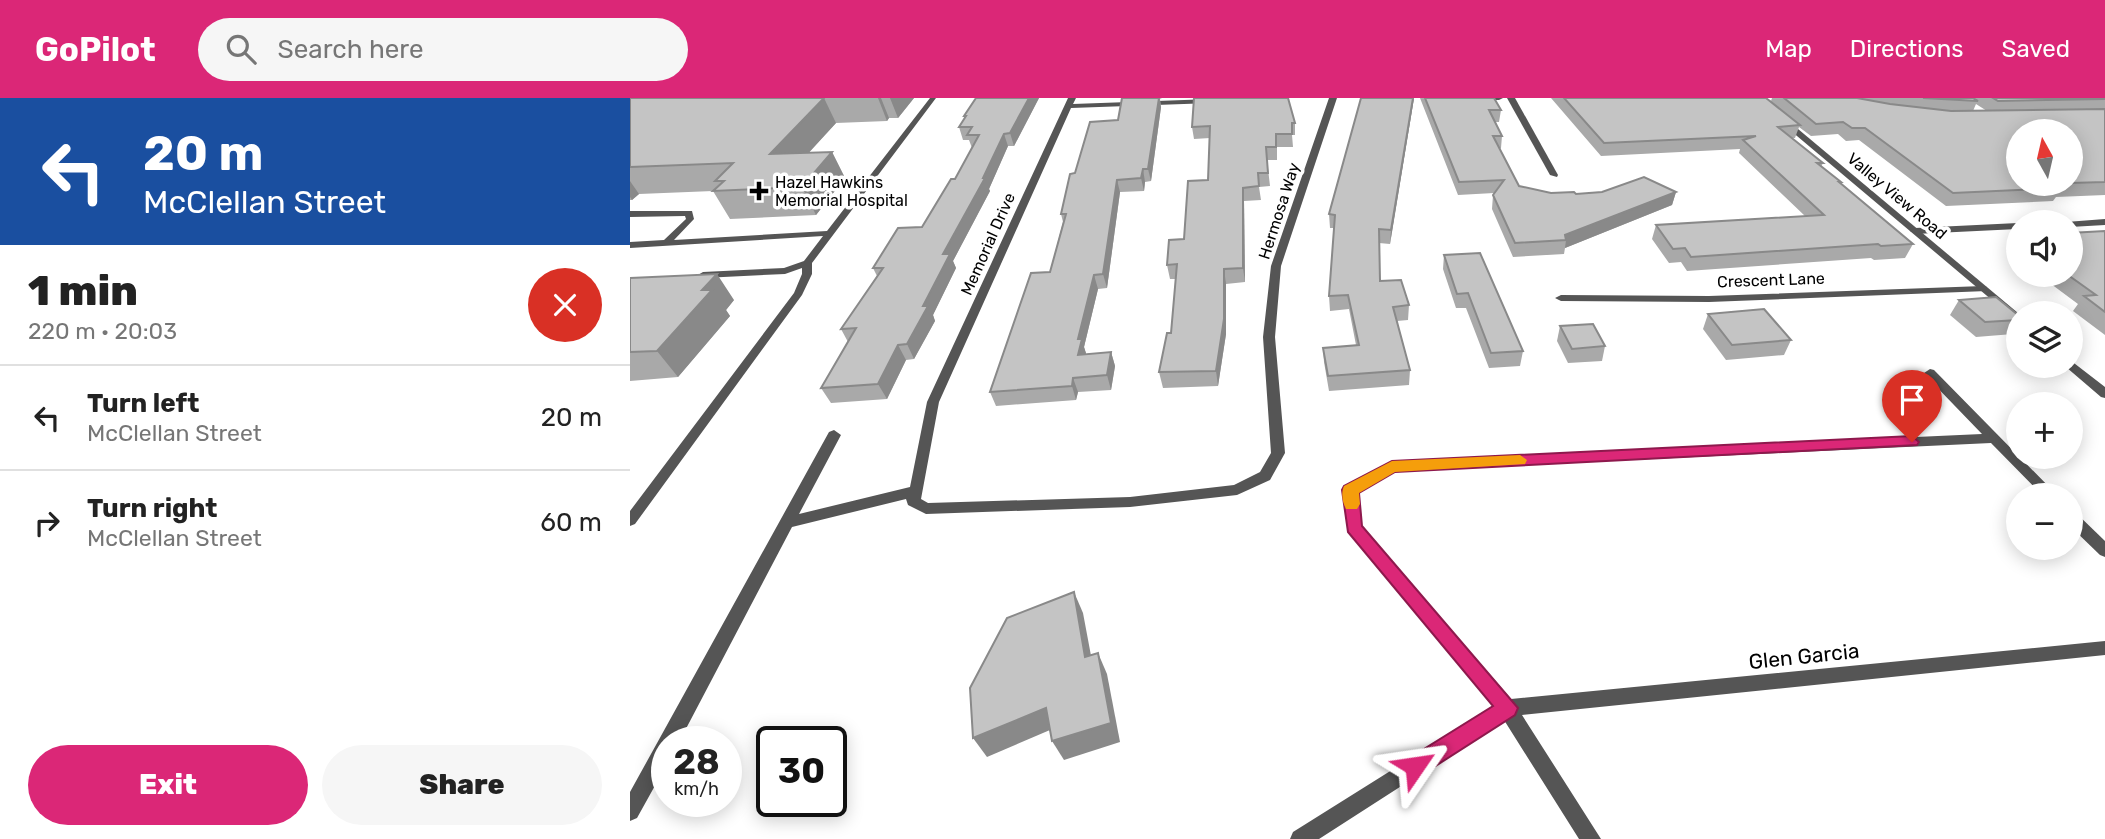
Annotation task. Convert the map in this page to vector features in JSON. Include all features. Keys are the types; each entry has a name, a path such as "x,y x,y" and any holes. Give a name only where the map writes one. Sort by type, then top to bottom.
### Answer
{"street":[{"name":"Hermosa Way","path":"916,491 913,501 926,509 1130,502 1237,490 1265,476 1278,453 1269,337 1276,266 1333,98"},
{"path":"1467,98 1499,98"},
{"path":"1511,98 1554,175"},
{"name":"Valley View Road","path":"1756,98 2006,309"},
{"path":"1070,102 1216,100"},
{"name":"Memorial Drive","path":"916,491 933,402 1070,102"},
{"path":"2083,223 2105,222"},
{"path":"1915,231 2006,227"},
{"name":"Crescent Lane","path":"1561,298 1709,299 1983,289"},
{"path":"1930,373 2038,483"},
{"path":"2083,375 2105,394"},
{"path":"678,726 834,435"},
{"path":"1591,839 1507,708 1354,528 1350,490 1392,466 1994,438"},
{"path":"788,522 916,491"},
{"path":"2083,529 2105,551"},
{"name":"Glen Garcia","path":"1507,708 2105,648"},
{"path":"1300,839 1507,708"},
{"path":"630,811 651,774"}],"lane":[{"path":"695,276 785,271 807,263 933,98"},
{"path":"630,214 689,213 690,219 666,243"},
{"path":"630,245 830,233"},
{"path":"630,521 799,293 807,274 807,263"}],"building":[{"path":"630,98 824,98 770,154 832,152 802,187 713,191 724,181 715,181 733,163 630,167"},
{"path":"976,98 1029,98 1010,133 1004,134 985,178 943,254 950,254 923,306 928,306 907,344 898,345 878,384 821,388 856,328 841,329 883,268 873,268 898,228 922,227 951,179 955,179 979,135 967,135 972,127 959,127"},
{"path":"1122,98 1159,98 1148,169 1143,169 1141,178 1117,180 1103,274 1094,275 1078,339 1082,339 1078,355 1111,352 1107,375 1073,378 1072,386 990,392 1031,273 1050,272 1066,214 1061,214 1070,174 1075,173 1090,122 1118,120"},
{"path":"1194,98 1288,98 1295,123 1292,123 1292,134 1276,134 1276,147 1266,147 1268,173 1258,173 1259,186 1243,188 1243,268 1224,269 1224,319 1216,371 1159,372 1167,333 1171,333 1177,264 1167,265 1169,240 1184,239 1188,181 1208,180 1210,126 1192,127"},
{"path":"1361,98 1413,98 1391,230 1379,229 1380,281 1401,280 1409,305 1393,307 1410,370 1328,376 1323,348 1359,345 1348,295 1329,296 1335,215 1329,214"},
{"path":"1425,98 1494,98 1501,110 1489,110 1502,136 1493,136 1519,186 1551,193 1576,194 1602,192 1644,177 1676,192 1565,235 1566,240 1515,243 1493,195 1504,180 1459,182"},
{"path":"1564,98 1766,98 1800,125 1778,127 1823,163 1817,163 1913,244 1691,257 1685,248 1673,249 1656,225 1824,215 1743,140 1756,136 1604,143"},
{"path":"1784,98 1857,98 1951,111 2105,109 2105,182 2083,183 2083,119 2006,119 2006,191 1953,193 1865,128 1852,128 1843,122 1816,124"},
{"path":"1923,98 1973,98 1978,101"},
{"path":"1993,98 2105,98 2105,99 1998,101"},
{"path":"2105,231 2105,312 2084,296 2096,295 2083,286 2083,232"},
{"path":"1480,253 1523,351 1491,353 1468,293 1457,294 1444,255"},
{"path":"717,274 702,290 712,290 657,351 630,352 630,278"},
{"path":"1996,297 2006,305 2006,321 1985,322 1959,300"},
{"path":"1764,309 1791,340 1732,345 1708,314"},
{"path":"1593,324 1605,346 1572,349 1560,326"},
{"path":"1074,592 1085,657 1098,653 1111,723 1052,741 1046,708 973,738 970,688 1007,618"}],"slow traffic":[{"path":"1351,504 1350,490 1392,466 1520,460"}],"place":[{"name":"Hazel Hawkins Memorial Hospital","path":"759,191"}],"route":[{"path":"1415,766 1507,708 1354,528 1350,490 1392,466 1912,442"}]}
